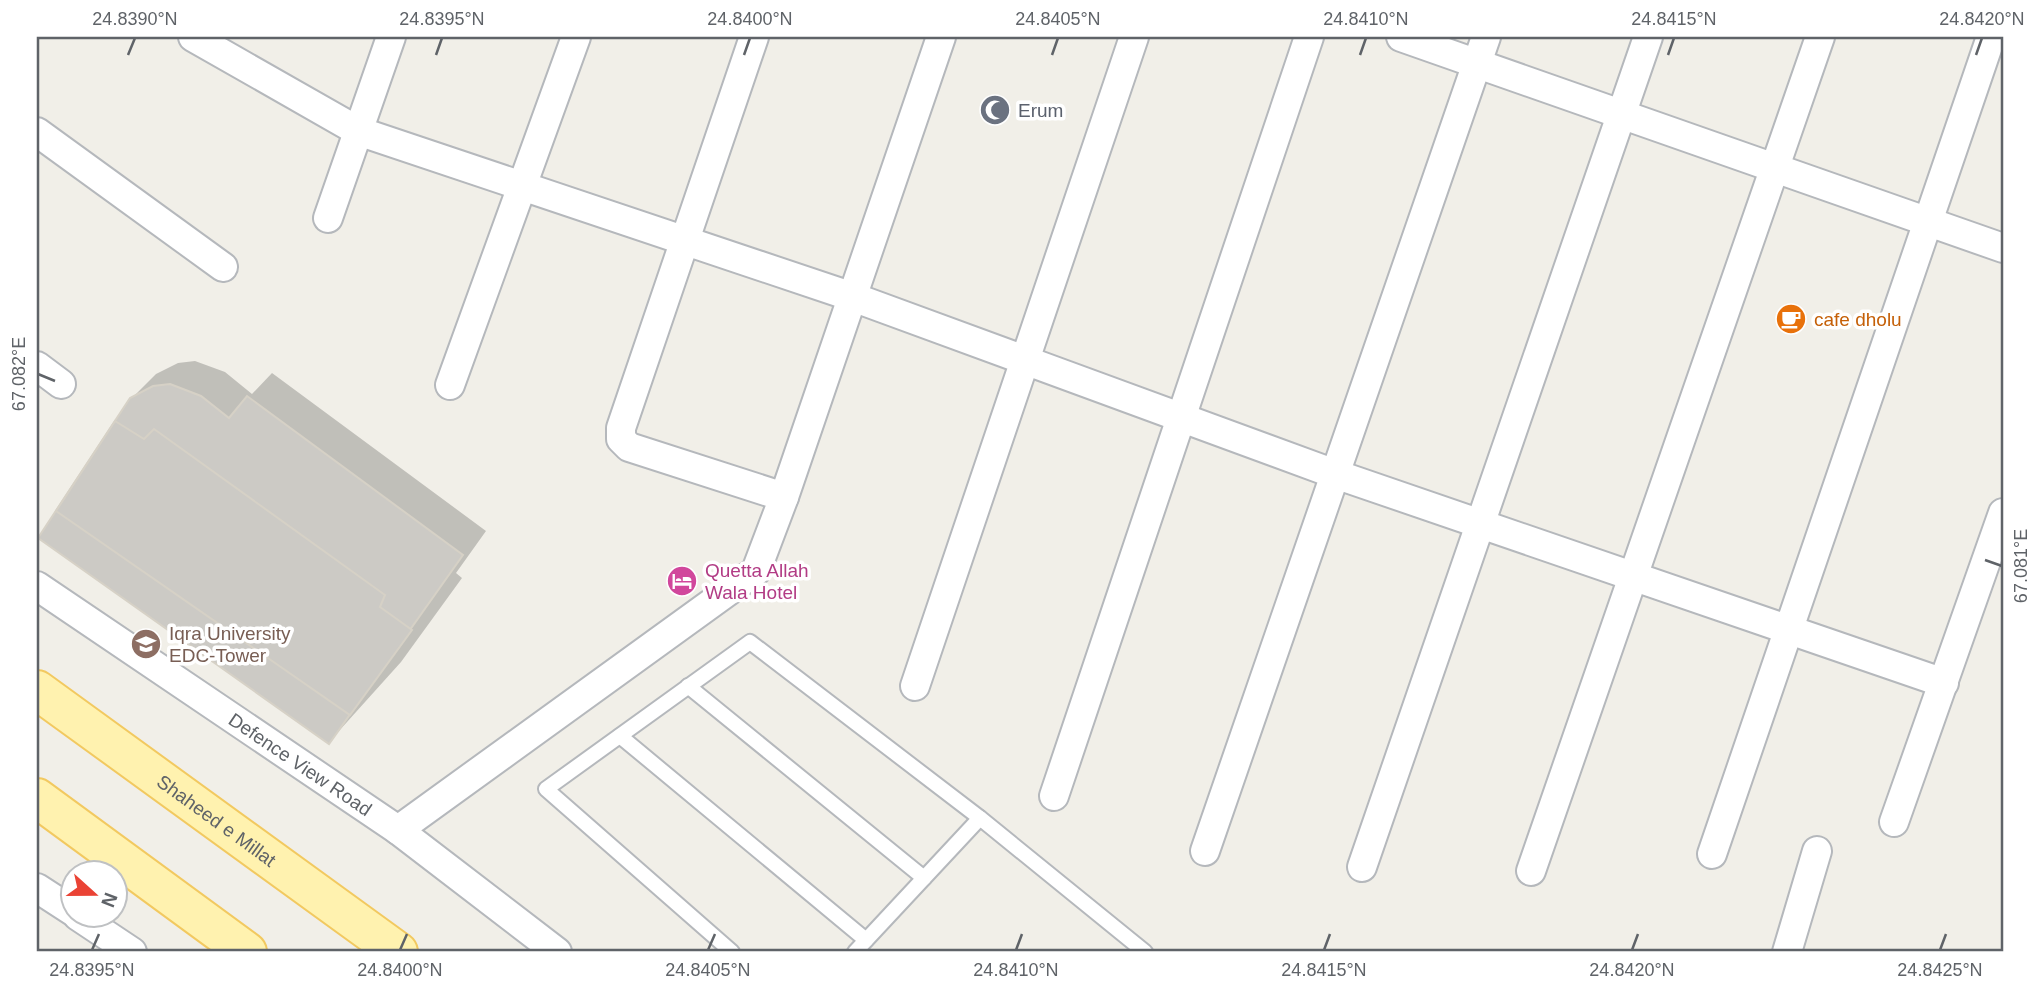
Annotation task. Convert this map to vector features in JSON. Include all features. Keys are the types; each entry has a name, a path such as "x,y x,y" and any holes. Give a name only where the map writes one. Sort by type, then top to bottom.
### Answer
{"main road":[{"name":"Shaheed e Millat","path":"37,690 398,952"},
{"path":"37,798 247,952"}],"street":[{"path":"328,218 391,37"},
{"path":"450,385 576,37"},
{"path":"754,37 683,240 621,428 621,439 629,447 784,497"},
{"path":"398,830 756,570 784,497 850,296 941,37"},
{"path":"915,685 1134,37"},
{"path":"1054,796 1308,37"},
{"path":"1401,37 1482,50 1622,113 2003,248"},
{"path":"1362,867 1648,37"},
{"path":"1531,871 1820,37"},
{"path":"1712,854 1991,37"},
{"path":"207,41 358,131 850,296 1335,474 1944,683"},
{"path":"1205,851 1482,50"},
{"path":"37,132 223,267"},
{"path":"37,366 61,384"},
{"path":"1894,822 2003,513"},
{"name":"Defence View Road","path":"37,586 398,830 557,952"},
{"path":"1787,952 1817,851"},
{"path":"37,888 60,903"},
{"path":"100,930 132,952"}],"lane":[{"path":"732,952 546,789 750,642 979,818 1145,952"},
{"path":"688,686 924,878"},
{"path":"620,736 866,940"},
{"path":"855,952 979,818"}],"building":[{"path":"170,384 201,396 229,418 247,396 463,555 329,744 38,538 130,398 153,386"},
{"path":"115,421 144,439 154,429 385,595 380,607 412,630 350,715 56,511"}],"place":[{"name":"Erum","path":"995,110"},
{"name":"cafe dholu","path":"1791,319"},
{"name":"Quetta Allah Wala Hotel","path":"682,581"},
{"name":"Iqra University EDC-Tower","path":"146,644"}]}
